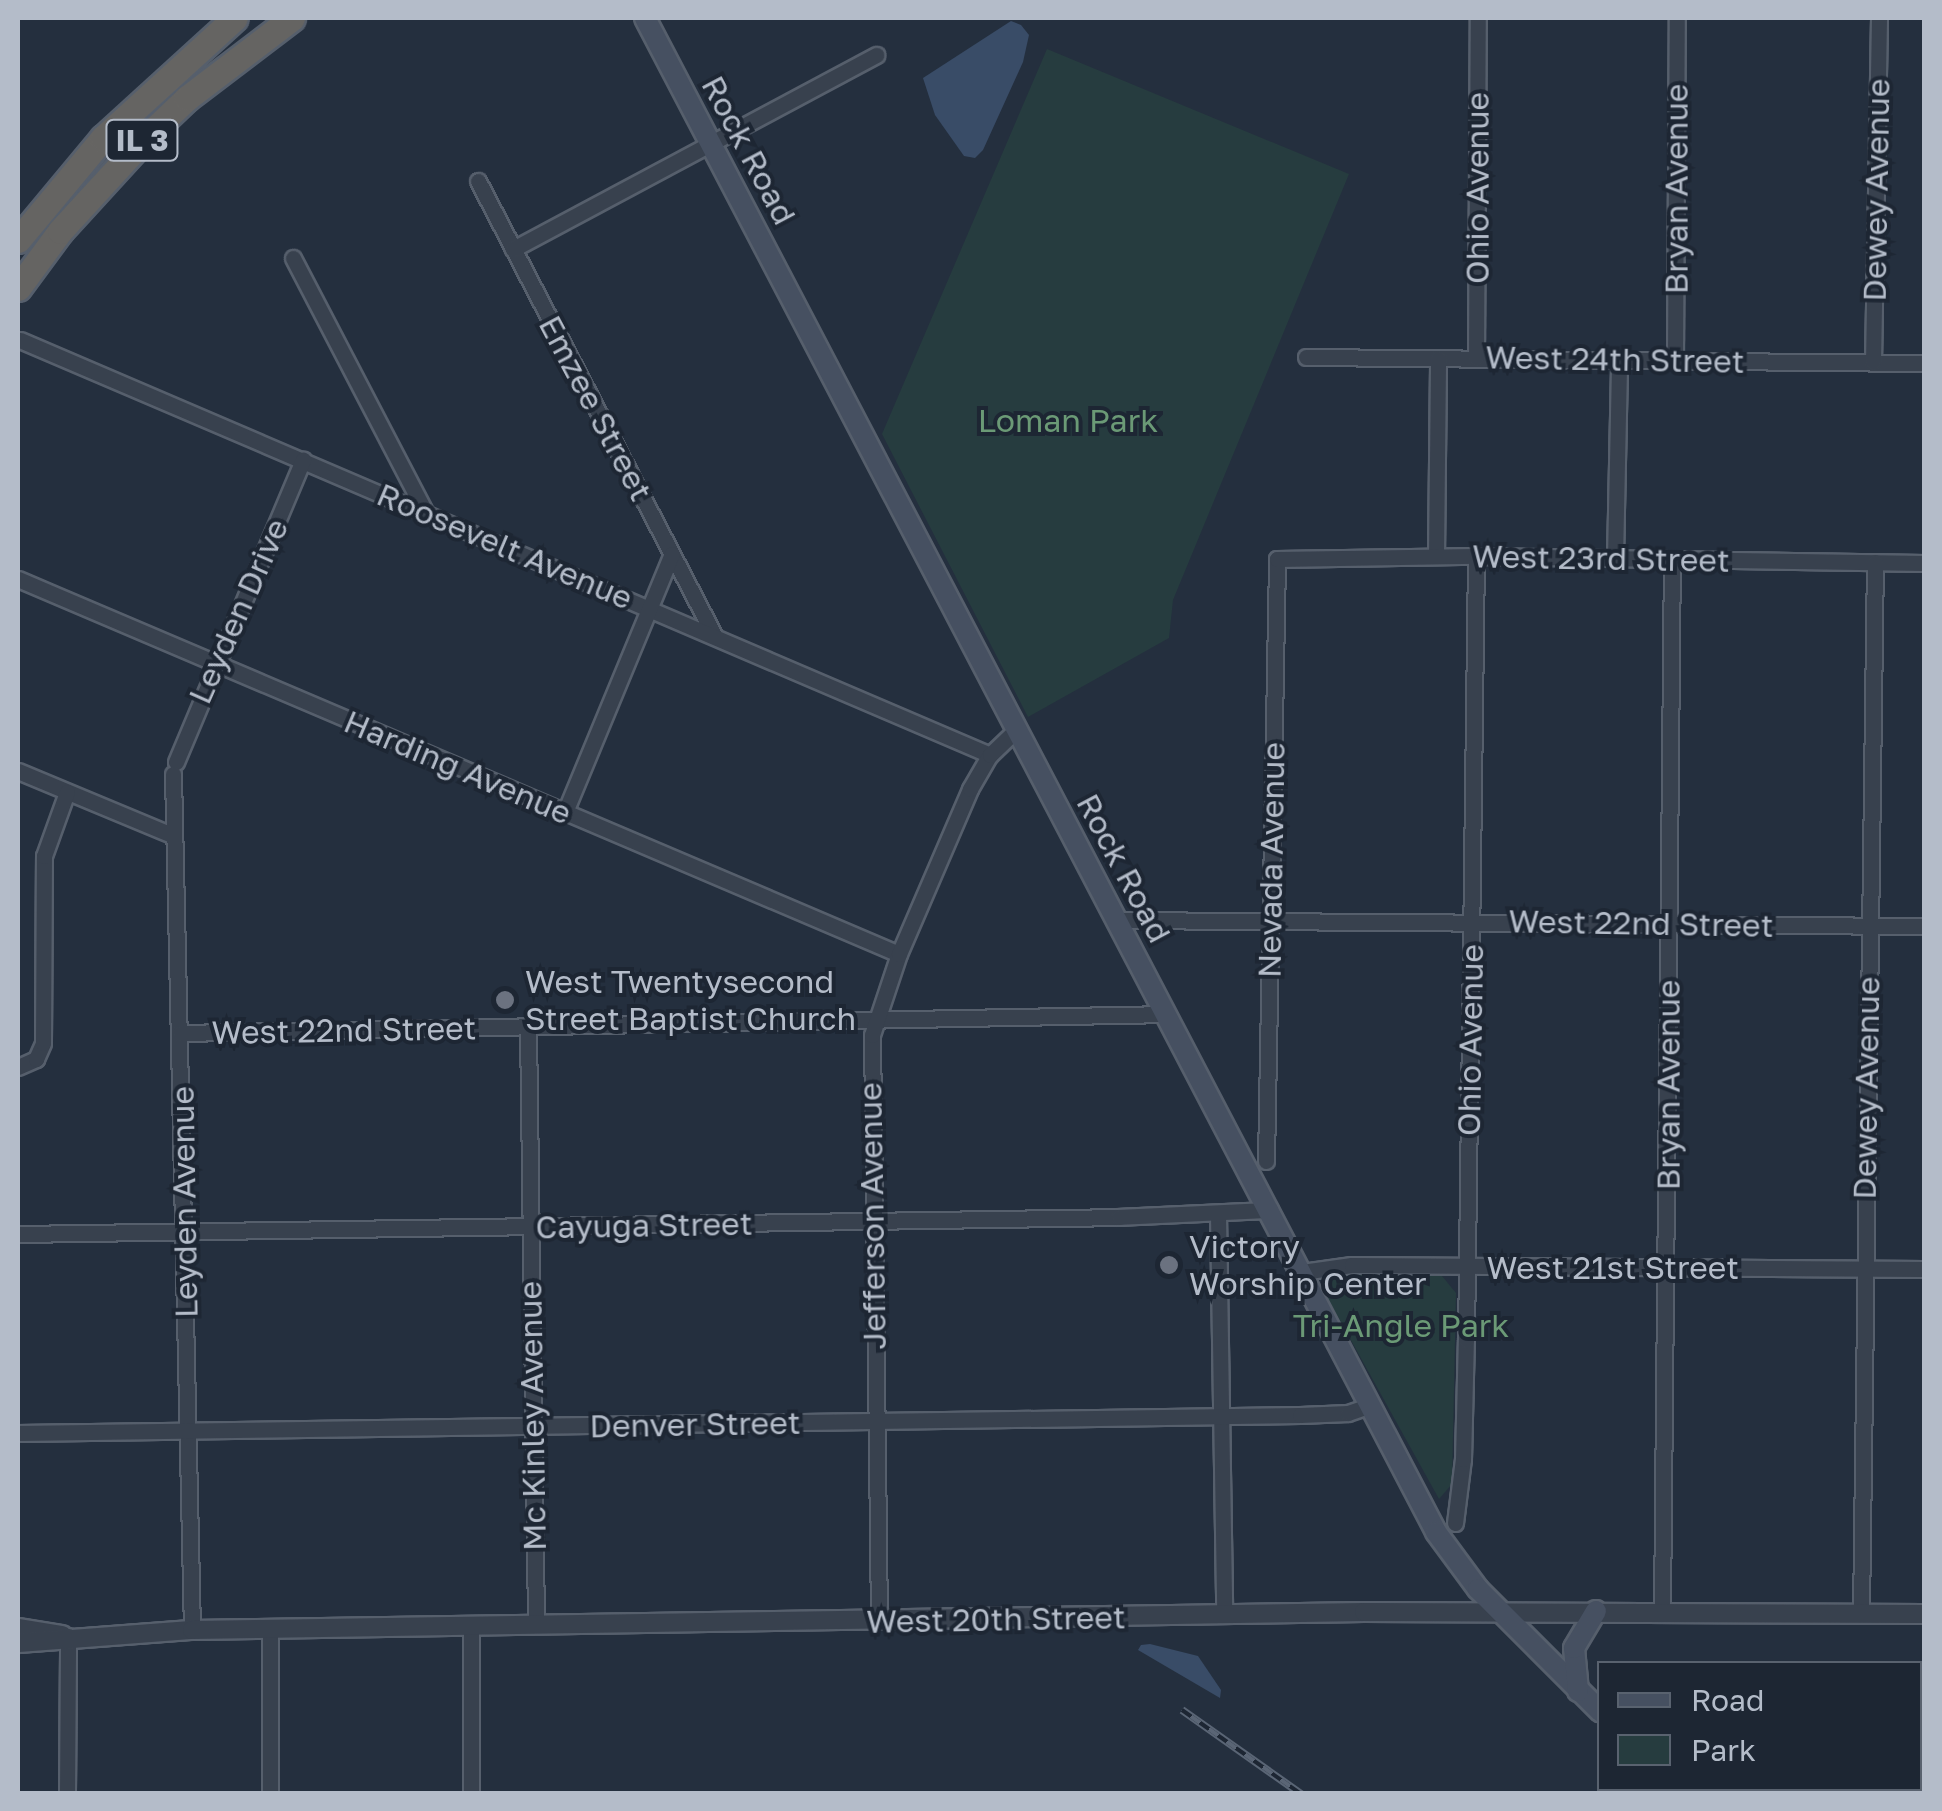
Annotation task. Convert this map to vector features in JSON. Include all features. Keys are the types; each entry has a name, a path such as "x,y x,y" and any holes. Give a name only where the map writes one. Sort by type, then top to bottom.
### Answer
{"highway":[{"name":"IL 3","path":"18,240 114,126 235,18"},
{"name":"IL 3","path":"18,288 60,231 146,137 186,98 292,18"}],"main road":[{"name":"Rock Road","path":"645,18 1436,1532 1499,1611 1597,1709"},
{"path":"1578,1691 1574,1648 1596,1611"}],"street":[{"name":"Ohio Avenue","path":"1476,358 1478,18"},
{"name":"Bryan Avenue","path":"1675,360 1678,18"},
{"name":"Dewey Avenue","path":"1873,362 1878,18"},
{"path":"513,249 876,55"},
{"name":"Emzee Street","path":"478,181 714,635"},
{"path":"293,258 425,512"},
{"name":"Roosevelt Avenue","path":"20,340 990,755"},
{"name":"West 24th Street","path":"1306,357 1924,362"},
{"path":"1436,556 1438,358"},
{"path":"1615,558 1619,359"},
{"name":"Leyden Drive","path":"174,768 187,728 219,665 303,460"},
{"path":"565,812 672,554"},
{"name":"Ohio Avenue","path":"1454,1523 1463,1459 1476,556"},
{"name":"West 23rd Street","path":"1277,560 1476,556 1924,563"},
{"name":"Nevada Avenue","path":"1266,1162 1277,560"},
{"name":"Bryan Avenue","path":"1662,1611 1672,560"},
{"name":"Dewey Avenue","path":"1861,1613 1875,562"},
{"name":"Harding Avenue","path":"18,580 899,954"},
{"name":"Jefferson Avenue","path":"879,1620 870,1062 875,1021 944,845 990,755 1018,729"},
{"name":"Leyden Avenue","path":"174,768 192,1630"},
{"path":"18,771 174,836"},
{"path":"18,1068 36,1059 43,1043 44,856 68,792"},
{"name":"West 22nd Street","path":"1118,920 1924,926"},
{"name":"West 22nd Street","path":"180,1033 1167,1014"},
{"name":"Mc Kinley Avenue","path":"528,1027 536,1625"},
{"name":"Cayuga Street","path":"18,1234 872,1222 1270,1210"},
{"path":"1218,1214 1224,1614"},
{"name":"West 21st Street","path":"1302,1272 1352,1265 1924,1269"},
{"name":"Denver Street","path":"18,1433 1348,1414 1371,1406"},
{"name":"West 20th Street","path":"18,1643 68,1636 192,1630 1224,1614 1924,1614"},
{"path":"471,1626 472,1794"},
{"name":"West 20th Street","path":"18,1628 68,1636"},
{"path":"270,1629 270,1794"},
{"path":"67,1794 68,1636"}],"green space":[{"name":"Loman Park","path":"1047,49 1349,174 1173,600 1169,638 1028,717 882,434"},
{"name":"Tri-Angle Park","path":"1334,1275 1442,1276 1456,1293 1452,1484 1439,1499 1322,1288 1325,1279"}],"water":[{"path":"1011,21 1029,35 1023,62 983,150 975,158 964,156 935,115 923,78"},
{"path":"1141,1645 1198,1656 1221,1690 1220,1698 1138,1650"}],"railway":[{"path":"1182,1710 1301,1794"}],"place":[{"name":"West Twentysecond Street Baptist Church","path":"505,1000"},
{"name":"Victory Worship Center","path":"1169,1265"}]}
